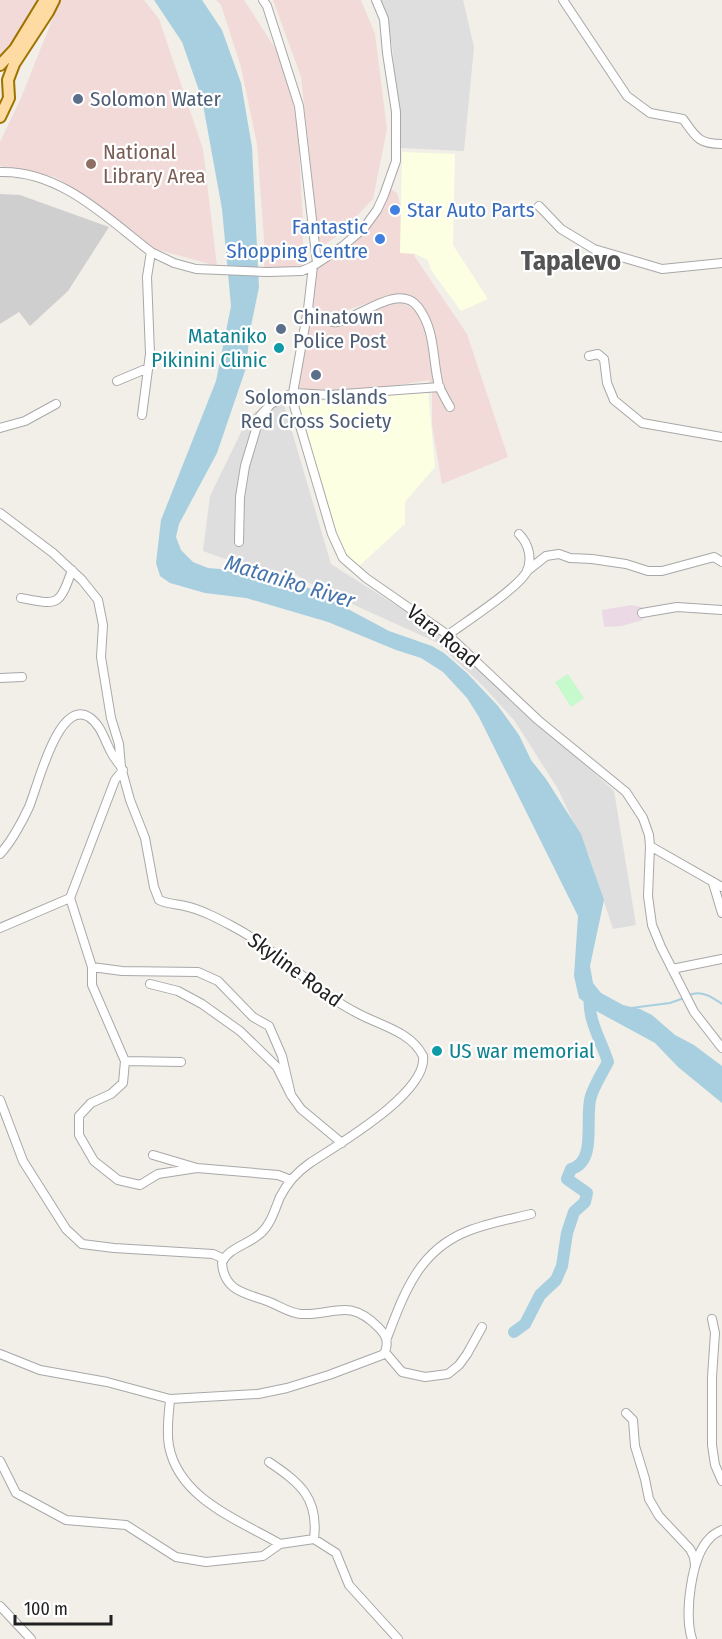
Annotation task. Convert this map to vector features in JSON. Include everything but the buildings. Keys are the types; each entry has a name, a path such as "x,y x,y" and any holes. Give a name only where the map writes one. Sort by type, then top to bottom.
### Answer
{"main road":[{"path":"0,65 15,49 45,0"},
{"path":"2,113 9,98 8,80 14,64 43,21 54,0"},
{"path":"0,93 2,113"}],"street":[{"name":"Vara Road","path":"262,0 267,6 299,106 315,265 293,402 332,534 343,558 366,578 448,635 538,720 626,792 642,818 649,835 649,910 652,925 694,1012 722,1048"},
{"path":"376,0 384,19"},
{"path":"0,172 34,176 70,190 151,252 174,263 207,270 302,271 315,265 353,238 367,224 384,195 394,168 396,112 387,52 383,0"},
{"path":"563,0 627,96 650,113 683,119 699,141 722,144"},
{"path":"539,206 561,229 594,249 662,269 722,263"},
{"path":"142,415 151,337 147,277 151,252"},
{"path":"308,309 320,317 337,322 396,297 411,301 417,306 431,331 440,387 450,407"},
{"path":"589,356 598,354 604,359 607,382 614,400 642,423 722,437"},
{"path":"117,381 148,368"},
{"path":"239,542 240,497 244,466 260,416 271,405 293,393 330,395 440,387"},
{"path":"0,428 25,421 56,404"},
{"name":"Skyline Road","path":"0,513 72,570 93,593 102,610 101,657 111,718 119,744 130,800 145,838 155,895 159,900 207,914 250,936 273,951 325,994 360,1015 395,1030 422,1053 424,1062 421,1072 408,1089 373,1122 309,1164 291,1180 263,1232 224,1259"},
{"path":"519,534 526,541 529,551 527,571"},
{"path":"448,635 518,583 527,571 546,556 559,554 570,558 626,564 648,571 662,571 714,557 722,562"},
{"path":"21,598 48,603 56,601 64,592 72,570"},
{"path":"642,613 677,607 722,610"},
{"path":"0,678 22,677"},
{"path":"0,854 16,832 27,811 60,728 77,714 86,716 99,727 111,753 122,768 115,780 70,898 92,967 92,986 125,1061 123,1083 111,1094 91,1103 80,1116 79,1135 94,1161 118,1180 140,1185 158,1174 197,1168"},
{"path":"650,846 722,887"},
{"path":"713,883 722,913"},
{"path":"0,927 70,898"},
{"path":"672,969 722,959"},
{"path":"92,967 122,971 198,972 219,981 253,1017 268,1026 282,1056 291,1095"},
{"path":"150,984 178,991 240,1031 277,1067 301,1109 342,1143"},
{"path":"125,1061 181,1062"},
{"path":"0,1100 23,1161 66,1229 82,1244 213,1254 224,1259 222,1268 229,1285 244,1295 301,1314 338,1309 357,1312 371,1320 387,1338"},
{"path":"153,1155 197,1168 278,1175 291,1180"},
{"path":"0,1354 40,1370 107,1382 170,1399 258,1395 287,1388 382,1355 388,1345 387,1338 411,1280 421,1266 446,1244 470,1230 531,1214"},
{"path":"712,1319 716,1333 712,1377 712,1445 715,1465 722,1481"},
{"path":"385,1352 402,1372 425,1377 447,1374 459,1365 482,1327"},
{"path":"170,1399 169,1444 173,1461 183,1477 206,1501 280,1544"},
{"path":"626,1413 633,1420 635,1446 649,1499 659,1516 690,1549 694,1557 688,1627 692,1639"},
{"path":"0,1461 16,1493 66,1520 126,1525 176,1557 206,1562 263,1557 280,1544 315,1539 336,1553 349,1585 398,1639"},
{"path":"269,1462 306,1491 316,1522 315,1539"},
{"path":"695,1566 709,1538 722,1530"},
{"path":"0,1606 31,1639"}],"shaded area":[{"path":"0,0 38,0 15,43 0,56"},
{"path":"60,0 144,0 159,19 203,149 217,266 148,247 87,197 55,177 0,166 0,142 21,98"},
{"path":"216,0 244,0 286,65 298,132 303,268 264,269 257,144 241,67 221,5"},
{"path":"273,0 361,0 375,34 387,129 373,199 340,234 320,248 301,77"},
{"path":"379,0 463,0 474,47 464,151 400,148 392,44"},
{"path":"402,152 455,154 453,245 488,299 461,311 431,270 428,260 415,254 400,253"},
{"path":"391,189 397,193 415,257 467,334 508,457 442,484 432,425 432,394 429,380 345,394 294,388 305,329 397,301 412,308 411,304 388,296 316,321 307,308 313,268 353,241"},
{"path":"0,194 20,195 109,227 68,291 30,326 19,312 0,324"},
{"path":"428,391 435,467 405,502 405,524 358,567 344,551 334,533 299,403"},
{"path":"283,401 331,564 444,636 614,791 636,925 613,929 589,856 558,789 514,720 483,686 436,642 321,590 293,573 253,569 203,551 210,496 245,424 255,412"},
{"path":"631,605 642,607 643,620 622,626 604,627 602,610"}],"green space":[{"path":"568,674 584,698 571,707 555,682"}],"water":[{"path":"154,0 202,0 222,30 241,83 252,147 259,287 250,331 246,368 217,453 179,524 176,537 181,550 193,562 208,568 256,572 303,585 389,631 432,646 467,673 498,706 519,735 531,760 581,834 604,900 590,966 593,983 601,993 623,1005 652,1015 675,1035 694,1045 722,1066 722,1103 678,1067 655,1043 598,1012 579,998 574,976 578,916 479,717 467,698 443,672 421,658 328,622 246,598 205,593 170,583 160,576 156,563 161,520 216,381 231,306 222,209 202,99 182,42"}],"waterway":[{"path":"689,995 703,994 722,1004"},
{"path":"514,1332 525,1324 540,1295 556,1280 562,1266 567,1233 574,1212 585,1202 587,1193 567,1179 571,1169 585,1158 591,1096 608,1062 593,1021 590,996"},
{"path":"631,1008 670,1003 684,998"}],"place":[{"name":"Solomon Water","path":"78,99"},
{"name":"National Library Area","path":"91,164"},
{"name":"Star Auto Parts","path":"395,210"},
{"name":"Fantastic Shopping Centre","path":"380,239"},
{"name":"Chinatown Police Post","path":"281,329"},
{"name":"Mataniko Pikinini Clinic","path":"279,348"},
{"name":"Solomon Islands Red Cross Society","path":"316,375"},
{"name":"US war memorial","path":"437,1051"}],"district":[{"name":"Tapalevo","path":"571,261"}],"water label":[{"name":"Mataniko River","path":"290,581"}]}
